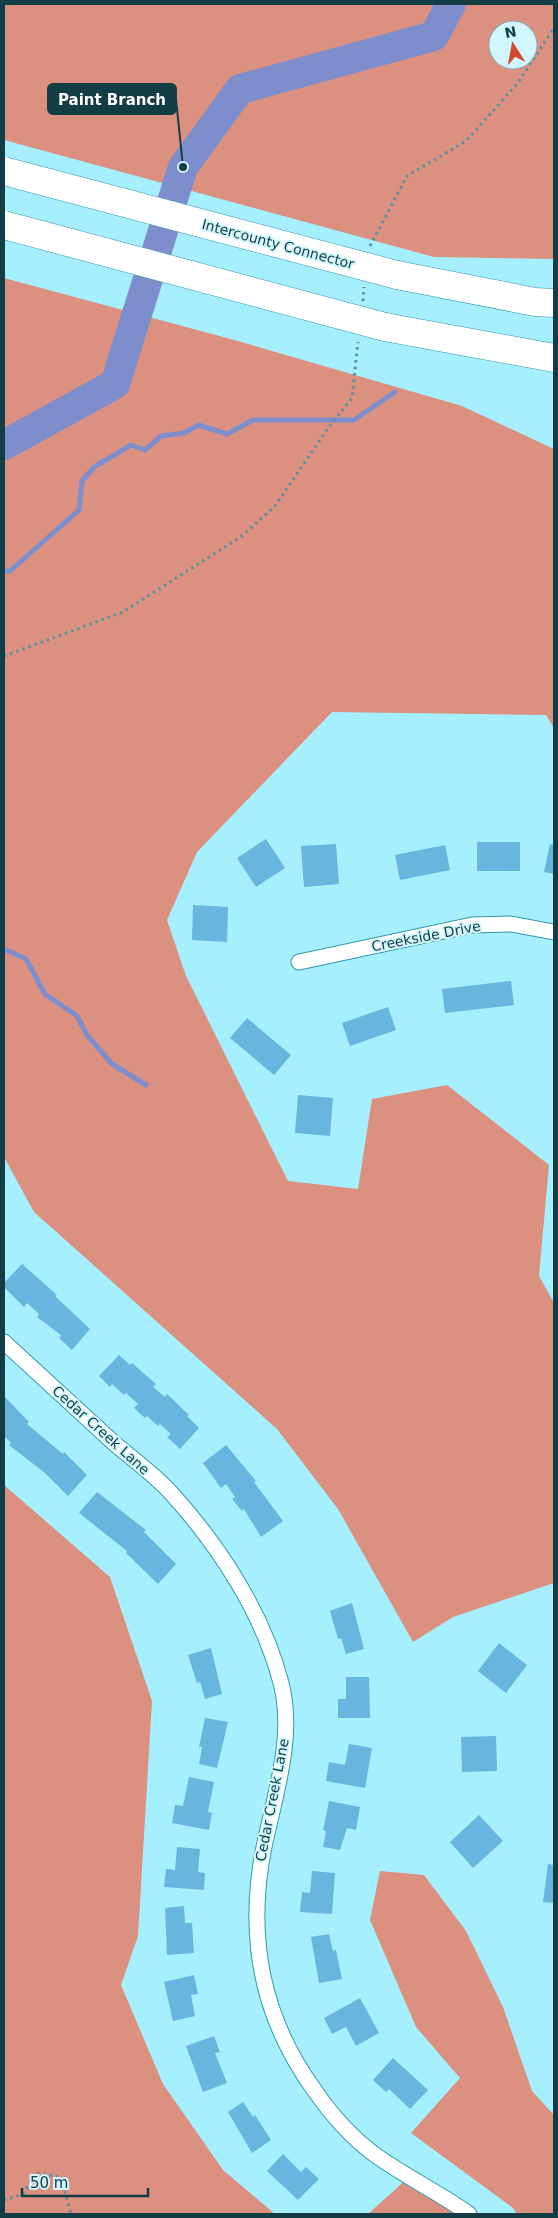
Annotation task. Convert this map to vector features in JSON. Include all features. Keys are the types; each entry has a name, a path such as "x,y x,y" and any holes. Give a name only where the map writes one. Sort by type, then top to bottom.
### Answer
{"highway":[{"name":"Intercounty Connector","path":"4,171 397,275 535,302 554,303"},
{"path":"4,225 385,327 554,358"}],"street":[{"name":"Creekside Drive","path":"299,962 472,925 511,924 554,932"},
{"name":"Cedar Creek Lane","path":"4,1342 170,1491 206,1534 226,1562 251,1608 270,1648 282,1684 286,1714 285,1744 258,1878 256,1915 258,1949 272,2014 287,2048 304,2076 326,2107 345,2128 373,2153 469,2214"}],"path":[{"path":"369,250 408,176 466,141 517,84 554,28"},
{"path":"362,309 365,279"},
{"path":"4,656 123,612 242,536 274,506 326,431 352,398 358,338"},
{"path":"4,2200 23,2194 36,2173 61,2177 71,2214"}],"shaded area":[{"path":"4,4 554,4 554,259 434,257 4,140"},
{"path":"4,278 238,341 462,406 554,449 554,728 546,715 332,712 197,852 167,920 186,976 288,1181 358,1189 372,1099 447,1085 549,1165 539,1276 554,1303 554,1583 453,1617 413,1642 338,1509 277,1429 34,1212 4,1157"},
{"path":"4,1485 110,1577 152,1701 138,1936 121,1985 163,2084 223,2170 275,2214 4,2214"},
{"path":"380,1871 424,1875 466,1931 503,2007 532,2091 554,2115 554,2214 517,2214 513,2208 411,2133 460,2078 416,2027 370,1920"},
{"path":"410,2176 469,2214 368,2214"}],"building":[{"path":"266,839 285,868 256,887 237,858"},
{"path":"477,842 520,842 520,871 477,871"},
{"path":"336,844 339,884 304,887 301,846"},
{"path":"550,844 554,845 554,874 544,872"},
{"path":"445,845 450,870 400,880 395,855"},
{"path":"193,905 228,907 227,942 192,940"},
{"path":"511,981 514,1005 445,1013 442,989"},
{"path":"388,1007 396,1030 350,1046 342,1023"},
{"path":"247,1018 291,1055 274,1075 230,1038"},
{"path":"298,1095 333,1098 330,1136 295,1133"},
{"path":"22,1264 57,1295 55,1296 90,1329 72,1350 59,1338 61,1335 37,1317 39,1314 27,1303 24,1307 4,1287 4,1283"},
{"path":"119,1355 130,1365 132,1363 156,1384 153,1387 165,1397 167,1394 189,1415 187,1416 199,1428 180,1449 167,1437 171,1434 160,1424 158,1426 147,1416 145,1418 134,1408 138,1404 126,1393 124,1395 112,1384 110,1387 99,1376"},
{"path":"4,1396 29,1422 27,1424 63,1454 64,1452 87,1475 68,1496 45,1473 9,1445 11,1443 4,1436"},
{"path":"226,1445 256,1481 254,1482 283,1521 261,1537 244,1509 242,1511 232,1499 235,1497 226,1484 221,1488 203,1463"},
{"path":"97,1492 146,1530 144,1532 176,1564 158,1584 126,1553 127,1551 79,1513"},
{"path":"352,1603 364,1649 346,1654 341,1638 338,1639 330,1611"},
{"path":"499,1643 527,1665 506,1693 478,1671"},
{"path":"211,1648 222,1694 205,1699 200,1682 197,1683 188,1655"},
{"path":"346,1677 369,1677 370,1718 338,1718 338,1699 346,1699"},
{"path":"205,1718 228,1722 217,1768 199,1764 202,1747 199,1747"},
{"path":"496,1736 497,1771 462,1772 461,1737"},
{"path":"349,1744 372,1748 365,1788 326,1781 329,1762 345,1765"},
{"path":"189,1777 214,1782 208,1812 212,1813 209,1830 172,1823 175,1805 183,1806"},
{"path":"329,1801 360,1807 356,1830 347,1828 340,1850 323,1847 326,1831 323,1830"},
{"path":"479,1815 503,1841 473,1868 450,1842"},
{"path":"177,1847 200,1849 198,1872 205,1873 204,1890 164,1887 166,1869 175,1870"},
{"path":"548,1864 554,1865 554,1903 543,1902"},
{"path":"312,1871 335,1873 332,1914 300,1912 302,1892 310,1893"},
{"path":"184,1906 185,1923 192,1923 194,1953 167,1955 165,1908"},
{"path":"329,1934 333,1951 336,1950 342,1979 319,1983 311,1937"},
{"path":"194,1975 198,1994 191,1995 195,2016 173,2021 164,1982"},
{"path":"360,1998 379,2033 356,2046 346,2027 332,2034 324,2018"},
{"path":"214,2036 220,2052 215,2053 227,2083 203,2092 186,2046"},
{"path":"393,2058 428,2090 410,2109 389,2089 386,2092 373,2080"},
{"path":"243,2102 253,2117 255,2115 271,2140 252,2153 228,2112"},
{"path":"283,2154 301,2172 306,2167 319,2179 298,2200 267,2171"}],"waterway":[{"path":"4,445 115,384 183,167 240,89 434,36 451,4"},
{"path":"4,571 10,571 79,510 82,481 94,467 131,445 145,450 161,436 184,433 198,425 227,434 253,420 354,420 395,392"},
{"path":"4,949 26,959 45,994 77,1016 87,1035 112,1064 146,1085"}],"place":[{"name":"Paint Branch","path":"183,167"}]}
